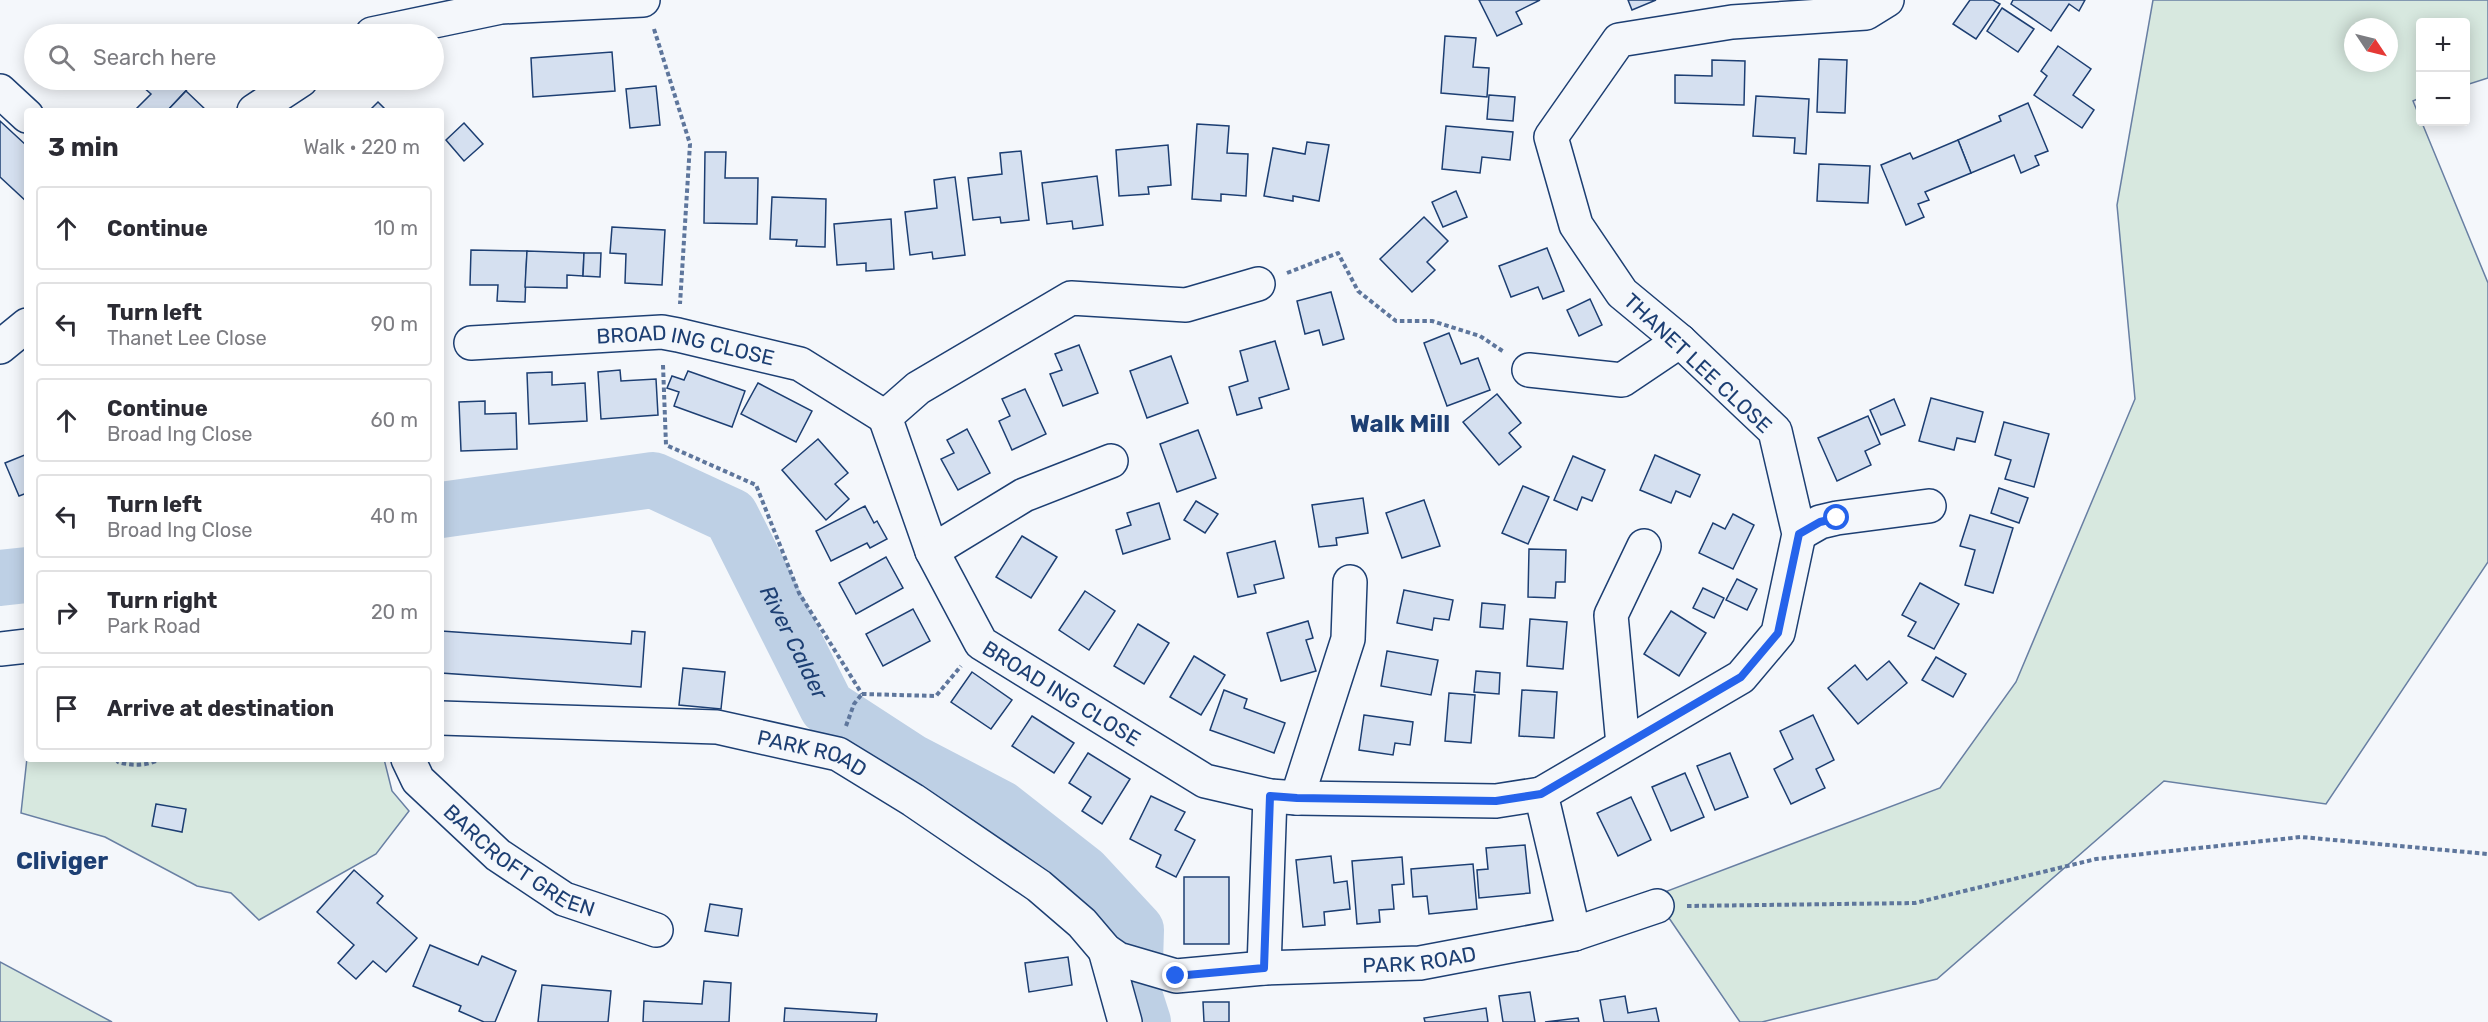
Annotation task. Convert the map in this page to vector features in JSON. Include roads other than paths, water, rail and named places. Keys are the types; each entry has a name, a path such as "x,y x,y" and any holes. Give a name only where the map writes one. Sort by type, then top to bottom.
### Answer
{"main road":[{"name":"THANET LEE CLOSE","path":"1541,794 1741,677 1778,633 1799,534 1774,430 1680,341 1622,293 1576,225 1551,137 1618,40 1732,22 1866,13 1887,0"},
{"path":"420,24 501,7 647,11"},
{"path":"259,108 286,90"},
{"path":"0,92 24,113"},
{"path":"885,417 918,388 1071,298 1186,305 1258,284"},
{"path":"0,347 24,328"},
{"name":"BROAD ING CLOSE","path":"471,344 670,333 800,364 885,417 932,551 981,643 1205,781 1284,797 1496,801 1541,794"},
{"path":"1529,370 1622,380 1680,341"},
{"path":"932,551 1024,495 1111,461"},
{"path":"1799,534 1820,522 1837,518 1929,506"},
{"path":"1623,745 1611,615 1644,546"},
{"path":"1264,968 1284,797 1348,639 1350,582"},
{"path":"0,649 24,646"},
{"name":"PARK ROAD","path":"444,718 717,727 838,754 913,800 1039,886 1082,923 1112,955 1176,976 1264,968 1420,963 1574,934 1657,906"},
{"name":"BARCROFT GREEN","path":"409,762 418,780 498,855 564,899 656,930"},
{"path":"1541,794 1574,934"},
{"path":"1112,955 1125,1022"}],"waterway":[{"name":"River Calder","path":"444,510 653,480 731,516 827,707 910,761 1000,808 1083,873 1136,930 1134,994 1143,1022"},
{"name":"River Calder","path":"0,578 24,575"}],"district":[{"name":"Walk Mill","path":"1400,424"},
{"name":"Cliviger","path":"62,861"}]}
